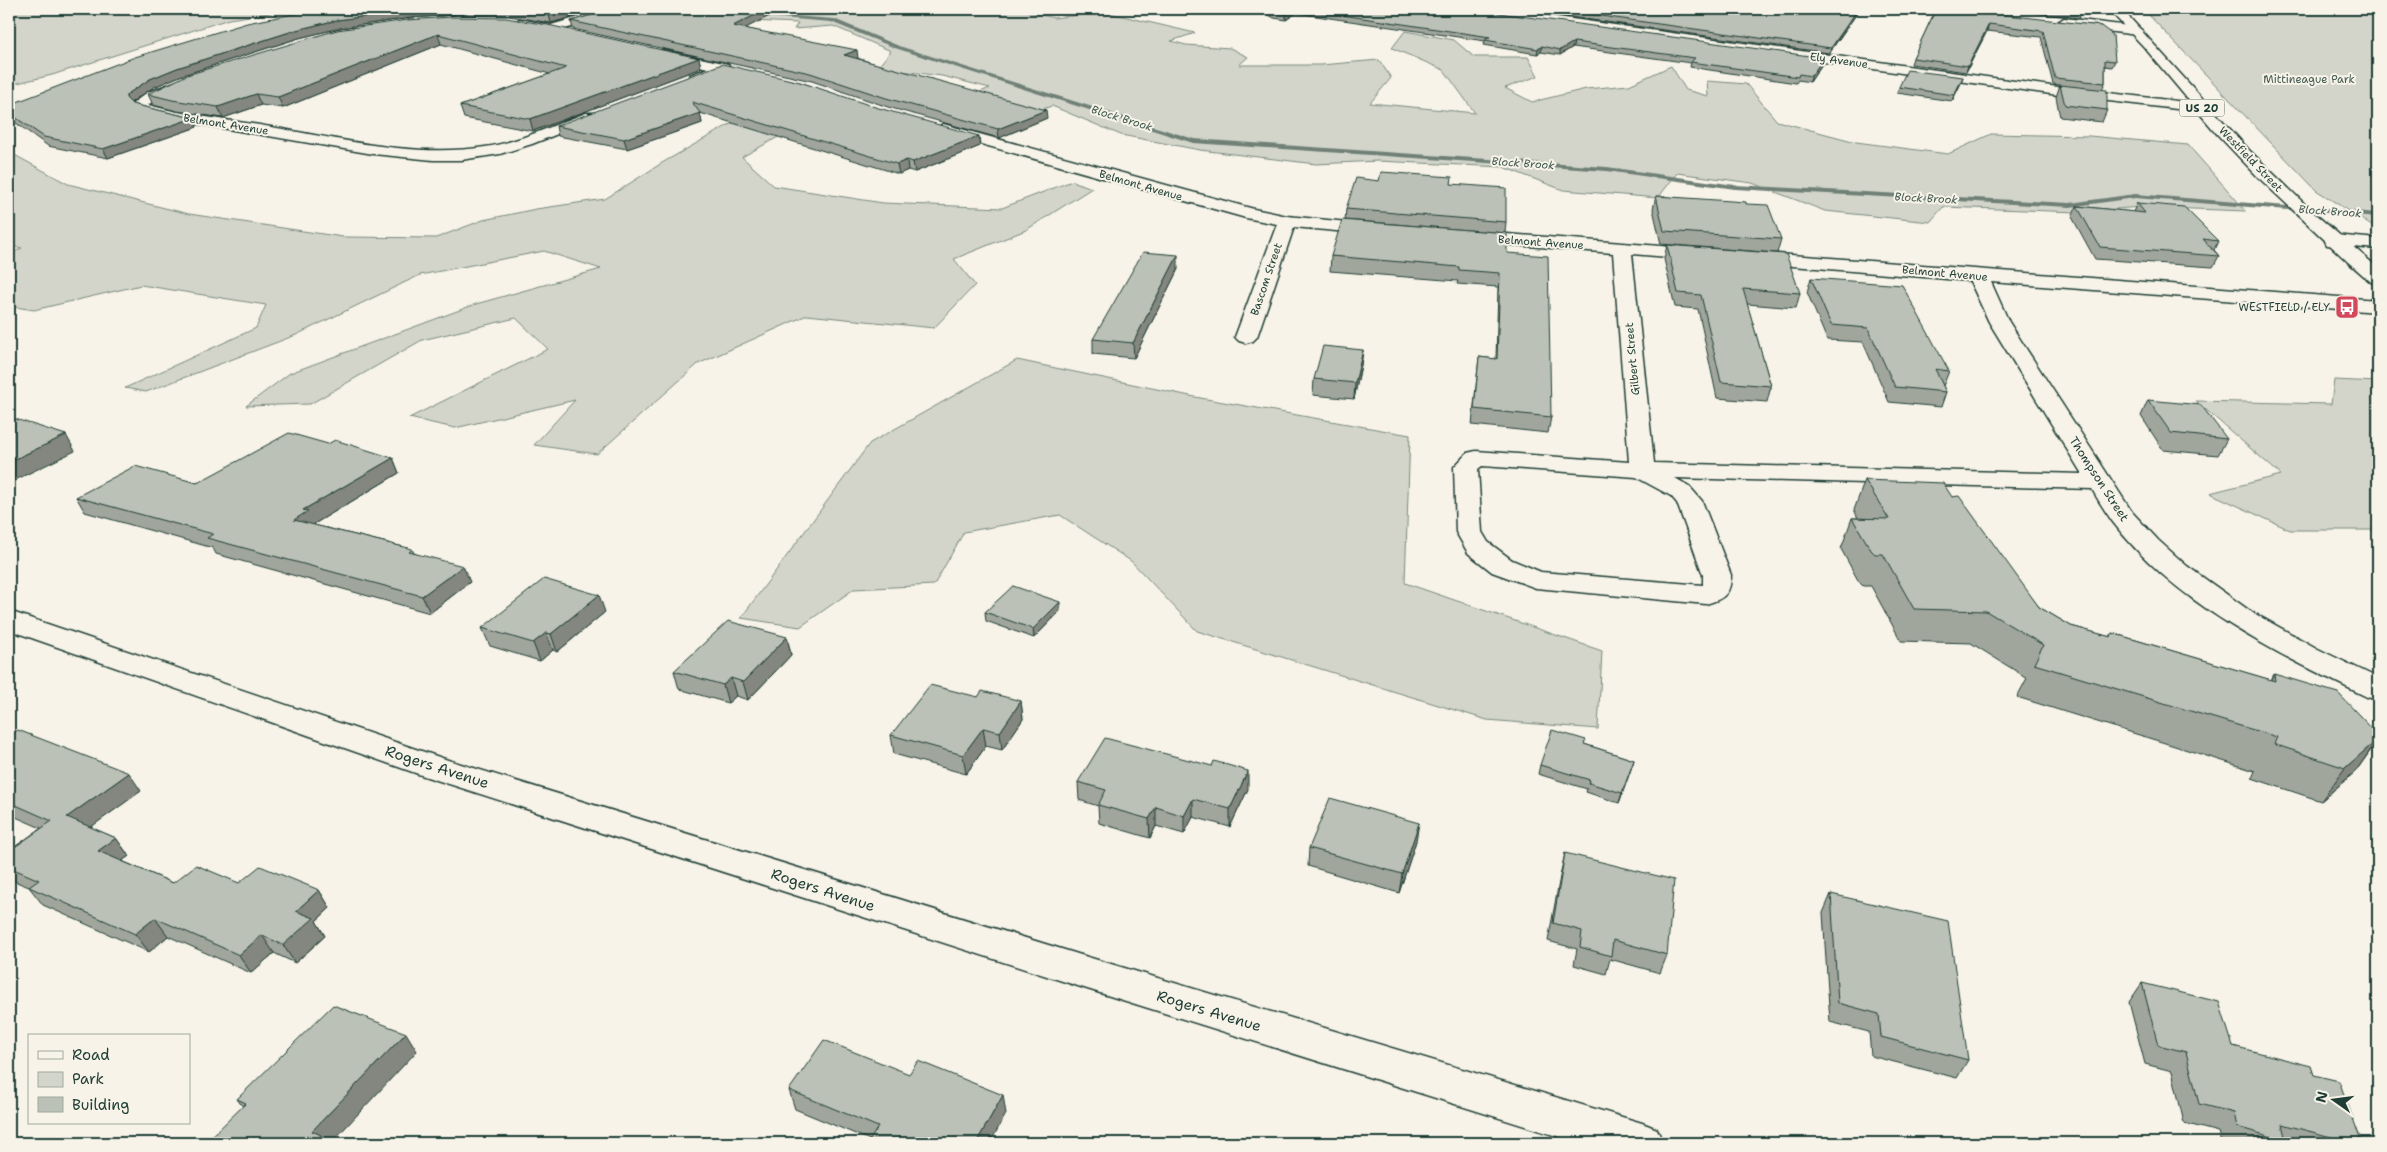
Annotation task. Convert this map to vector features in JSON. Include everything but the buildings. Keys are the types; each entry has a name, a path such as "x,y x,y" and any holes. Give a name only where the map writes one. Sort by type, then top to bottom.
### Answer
{"street":[{"path":"552,29 619,9"},
{"name":"Ely Avenue","path":"1477,9 2058,91 2202,108"},
{"name":"Westfield Street","path":"2114,9 2137,31 2202,108 2299,208 2378,278"},
{"path":"2050,21 2137,31"},
{"path":"509,22 580,35"},
{"path":"647,50 728,68 681,83"},
{"name":"Belmont Avenue","path":"193,79 160,92 138,105 142,108 177,116 376,149 445,155 473,154 500,148 608,110"},
{"name":"Belmont Avenue","path":"929,125 1217,206 1287,221 1400,232"},
{"name":"Bascom Street","path":"1246,337 1287,221"},
{"name":"Belmont Avenue","path":"1448,236 2378,306"},
{"path":"2334,241 2378,244"},
{"name":"Gilbert Street","path":"1622,248 1642,470"},
{"name":"Thompson Street","path":"1978,276 1995,314 2014,347 2122,517 2143,542 2185,580 2212,600 2267,633 2378,690"},
{"path":"1642,470 1680,492 1689,501 1716,575 1717,588 1706,595 1536,580 1502,566 1477,547 1469,532 1466,467 1476,458 1642,470 2101,482"},
{"name":"Rogers Avenue","path":"9,620 436,768 1081,971 1642,1143"}],"green space":[{"path":"9,9 297,9 229,19 52,75 9,85"},
{"path":"639,9 1019,9 1054,18 1105,12 1195,33 1171,41 1186,45 1230,48 1248,57 1239,65 1321,65 1379,60 1391,78 1370,103 1475,113 1444,70 1392,48 1405,31 1454,40 1474,57 1528,57 1538,76 1505,88 1532,102 1586,89 1629,85 1671,66 1686,90 1708,96 1707,81 1746,84 1777,121 1856,142 1948,154 1991,134 2089,136 2188,145 2246,211 2141,207 2078,212 1943,207 1930,222 1825,211 1752,183 1677,173 1658,198 1563,190 1503,167 1378,161 1316,164 1200,150 1121,135 1052,106 1010,119 925,114 990,88 942,76 877,68 891,51 833,26 794,29 798,23 700,19"},
{"name":"Mittineague Park","path":"2143,9 2378,9 2378,230 2316,190"},
{"path":"766,89 800,125 742,157 774,186 883,203 1002,208 1072,181 1092,188 1026,230 954,259 975,285 934,328 807,315 698,364 597,454 534,445 575,400 455,428 409,418 548,349 516,318 422,340 310,404 246,406 290,373 476,304 601,269 544,251 420,275 296,335 146,392 125,388 256,328 266,305 141,285 34,310 9,306 9,255 22,248 9,246 9,152 68,184 189,214 343,237 436,238 483,220 536,209 605,199 662,163 732,123"},
{"path":"1017,360 1195,397 1410,435 1405,583 1602,651 1598,729 1487,720 1197,631 1131,561 1060,515 964,532 934,585 854,589 800,627 741,618 870,443"},
{"path":"2334,380 2378,382 2378,530 2290,530 2210,493 2281,475 2196,401 2331,404"}],"waterway":[{"name":"Block Brook","path":"755,14 832,20 897,47 1193,141 1607,169 1735,187 2070,205 2135,196 2378,215"}],"place":[{"name":"WESTFIELD / ELY","path":"2347,307"}]}
